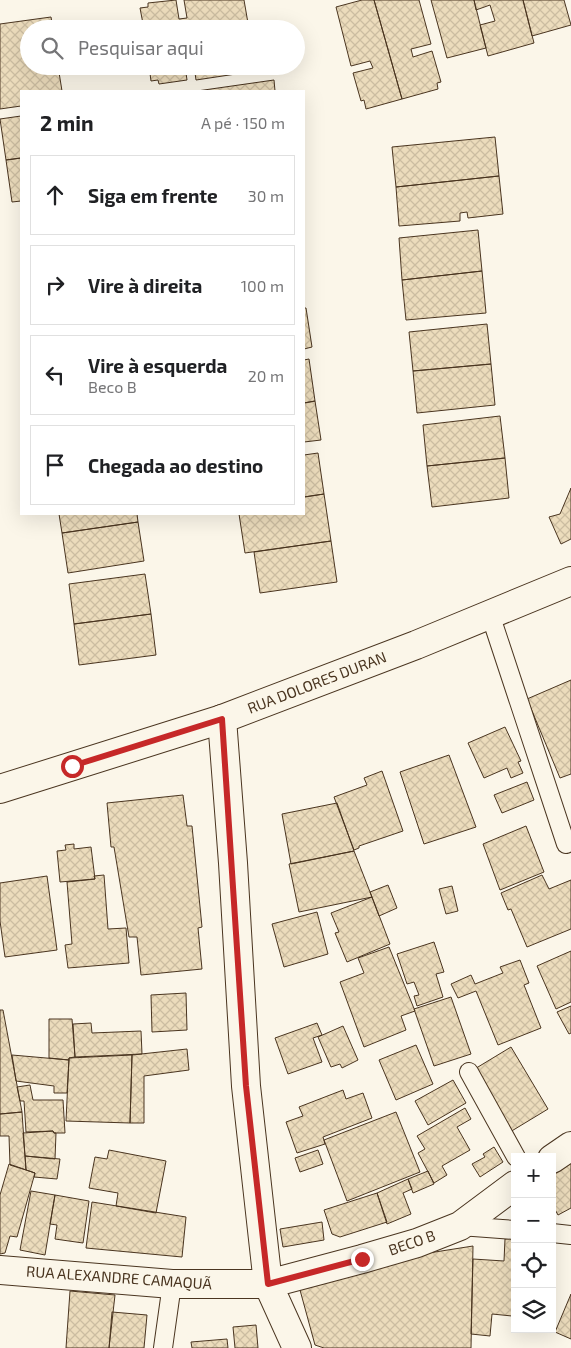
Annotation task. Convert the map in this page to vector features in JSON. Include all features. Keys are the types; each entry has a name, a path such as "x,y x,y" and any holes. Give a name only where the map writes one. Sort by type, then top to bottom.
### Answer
{"street":[{"name":"RUA DOLORES DURAN","path":"0,789 222,719 407,648 571,581"},
{"path":"222,719 246,1086 268,1284 297,1348"},
{"path":"556,1156 571,1146"},
{"name":"BECO B","path":"268,1284 399,1248 460,1226 511,1188"},
{"name":"RUA ALEXANDRE CAMAQUÃ","path":"0,1270 172,1284 268,1284"}],"lane":[{"path":"490,614 566,844"},
{"path":"469,1072 514,1153"},
{"path":"460,1226 511,1230"},
{"path":"556,1233 571,1235"},
{"path":"163,1348 172,1284"}],"building":[{"path":"176,0 179,19 187,18 184,0 244,0 247,20 142,20 140,8 148,7 148,3"},
{"path":"362,0 374,0 402,99 366,109 364,100 361,101 353,73 373,68 370,61 351,66 336,7"},
{"path":"374,0 419,0 431,44 411,49 413,57 432,51 441,82 437,83 438,89 402,99"},
{"path":"431,0 474,0 486,48 447,58"},
{"path":"474,0 523,0 534,43 488,56 480,25 495,21 490,5 476,10"},
{"path":"523,0 564,0 571,25 532,36"},
{"path":"51,17 52,20 29,20"},
{"path":"20,21 20,75 59,75 62,90 20,90 20,106 0,109 0,24"},
{"path":"150,75 186,75 187,80 159,84 158,80 151,81"},
{"path":"195,75 229,75 196,80"},
{"path":"274,80 275,90 204,90"},
{"path":"20,116 20,158 6,160 0,119"},
{"path":"495,137 499,176 396,187 392,147"},
{"path":"20,158 20,201 12,202 6,160"},
{"path":"499,176 503,214 468,218 467,212 460,213 460,221 399,226 396,187"},
{"path":"478,230 482,271 402,280 399,238"},
{"path":"482,271 486,313 406,320 402,280"},
{"path":"305,308 306,308 312,347 305,349"},
{"path":"487,324 491,364 413,371 409,332"},
{"path":"309,359 315,401 305,403 305,360"},
{"path":"491,364 495,405 417,413 413,371"},
{"path":"315,401 321,440 305,442 305,403"},
{"path":"500,416 505,458 427,466 423,425"},
{"path":"318,453 324,494 305,497 305,455"},
{"path":"505,458 509,498 432,507 427,466"},
{"path":"571,488 571,539 561,544 549,517 560,514"},
{"path":"324,494 331,541 245,553 239,515 305,515 305,497"},
{"path":"59,515 137,515 138,522 62,533"},
{"path":"138,522 144,561 68,573 62,533"},
{"path":"331,541 337,582 260,593 254,552"},
{"path":"145,574 151,614 74,624 69,584"},
{"path":"151,614 156,655 79,665 74,624"},
{"path":"571,680 571,774 560,778 527,699"},
{"path":"505,727 521,761 518,762 523,773 511,778 507,768 484,778 468,743"},
{"path":"449,755 476,827 424,844 400,772"},
{"path":"382,771 403,831 359,846 359,848 354,850 334,797 367,785 364,778"},
{"path":"527,782 534,800 502,813 494,795"},
{"path":"183,795 187,826 192,826 202,927 198,928 202,969 141,975 137,937 129,937 114,847 111,847 107,803"},
{"path":"337,803 354,851 291,864 282,814"},
{"path":"526,826 544,872 500,890 483,844"},
{"path":"74,844 74,849 91,847 95,879 60,882 57,851 66,850 65,845"},
{"path":"354,851 372,897 299,912 289,864"},
{"path":"104,875 108,929 126,928 129,963 68,968 65,945 72,944 67,882 95,879 94,876"},
{"path":"542,875 549,889 571,880 571,929 527,947 511,909 508,910 501,893"},
{"path":"47,876 57,950 5,957 0,921 0,883"},
{"path":"388,885 397,908 379,916 370,892"},
{"path":"452,886 458,911 446,914 439,889"},
{"path":"372,897 390,944 347,962 335,933 339,932 331,913"},
{"path":"317,912 328,954 284,967 272,924"},
{"path":"434,942 444,972 436,974 443,997 417,1006 414,996 419,995 414,982 407,984 397,954"},
{"path":"389,947 415,1011 401,1016 406,1030 364,1047 340,982 364,973 358,958"},
{"path":"571,951 571,1002 556,1009 537,966"},
{"path":"520,960 529,983 524,985 541,1028 498,1045 476,991 458,998 451,984 471,975 475,984 503,973 500,967"},
{"path":"186,993 187,1030 152,1032 151,995"},
{"path":"451,997 471,1054 434,1066 414,1009"},
{"path":"571,1006 571,1033 569,1034 557,1012"},
{"path":"0,1010 3,1010 22,1112 0,1114"},
{"path":"49,1019 72,1019 75,1057 69,1058 69,1060 49,1058"},
{"path":"91,1023 92,1033 141,1031 142,1054 75,1057 73,1024"},
{"path":"317,1023 322,1035 313,1038 322,1062 288,1074 275,1038"},
{"path":"343,1026 358,1060 342,1068 340,1064 331,1067 318,1037"},
{"path":"416,1045 433,1084 396,1100 379,1060"},
{"path":"511,1047 548,1109 510,1132 473,1070"},
{"path":"187,1049 189,1070 144,1076 144,1123 130,1123 132,1055"},
{"path":"12,1055 69,1060 67,1093 54,1093 54,1086 16,1081"},
{"path":"132,1055 130,1123 66,1121 69,1058"},
{"path":"453,1080 466,1103 428,1125 415,1101"},
{"path":"30,1085 33,1100 63,1100 65,1133 54,1133 53,1131 26,1132 24,1101 20,1101 17,1087"},
{"path":"343,1090 346,1099 363,1093 372,1118 323,1137 325,1144 297,1153 286,1122 303,1116 299,1107"},
{"path":"465,1108 471,1119 457,1127 470,1150 442,1166 447,1175 434,1183 418,1153 425,1149 417,1136"},
{"path":"22,1112 26,1170 10,1165 9,1136 0,1136 0,1114"},
{"path":"396,1112 420,1172 347,1201 324,1140"},
{"path":"53,1131 56,1133 55,1159 25,1156 23,1133"},
{"path":"494,1147 503,1162 480,1177 472,1164 485,1157 483,1154"},
{"path":"109,1150 166,1161 156,1213 116,1206 118,1193 89,1188 95,1157 107,1159"},
{"path":"318,1150 323,1164 300,1172 295,1158"},
{"path":"25,1156 60,1159 57,1179 34,1177 35,1173 26,1170"},
{"path":"571,1159 571,1208 558,1215 556,1211 556,1168"},
{"path":"9,1164 35,1173 17,1237 10,1236 5,1253 0,1254 0,1195"},
{"path":"428,1171 434,1184 413,1193 408,1179"},
{"path":"408,1179 412,1189 403,1193 411,1214 387,1224 377,1193"},
{"path":"31,1191 55,1195 45,1255 20,1250"},
{"path":"377,1193 387,1222 340,1237 332,1234 324,1210"},
{"path":"55,1195 89,1201 83,1243 55,1239 57,1225 50,1224"},
{"path":"92,1202 186,1217 182,1257 86,1248"},
{"path":"322,1222 324,1240 283,1247 280,1229"},
{"path":"511,1238 511,1316 492,1314 490,1336 471,1334 473,1259 504,1261 505,1239"},
{"path":"473,1246 471,1348 324,1348 315,1345 300,1290 341,1275 416,1255"},
{"path":"70,1291 115,1295 109,1348 66,1348"},
{"path":"571,1294 571,1339 556,1332"},
{"path":"112,1312 147,1315 144,1348 109,1348"},
{"path":"256,1325 258,1348 235,1348 233,1327"},
{"path":"227,1339 228,1348 192,1348 191,1342"}],"route":[{"path":"72,766 222,719 233,863 246,1086 268,1284 362,1259"}]}
